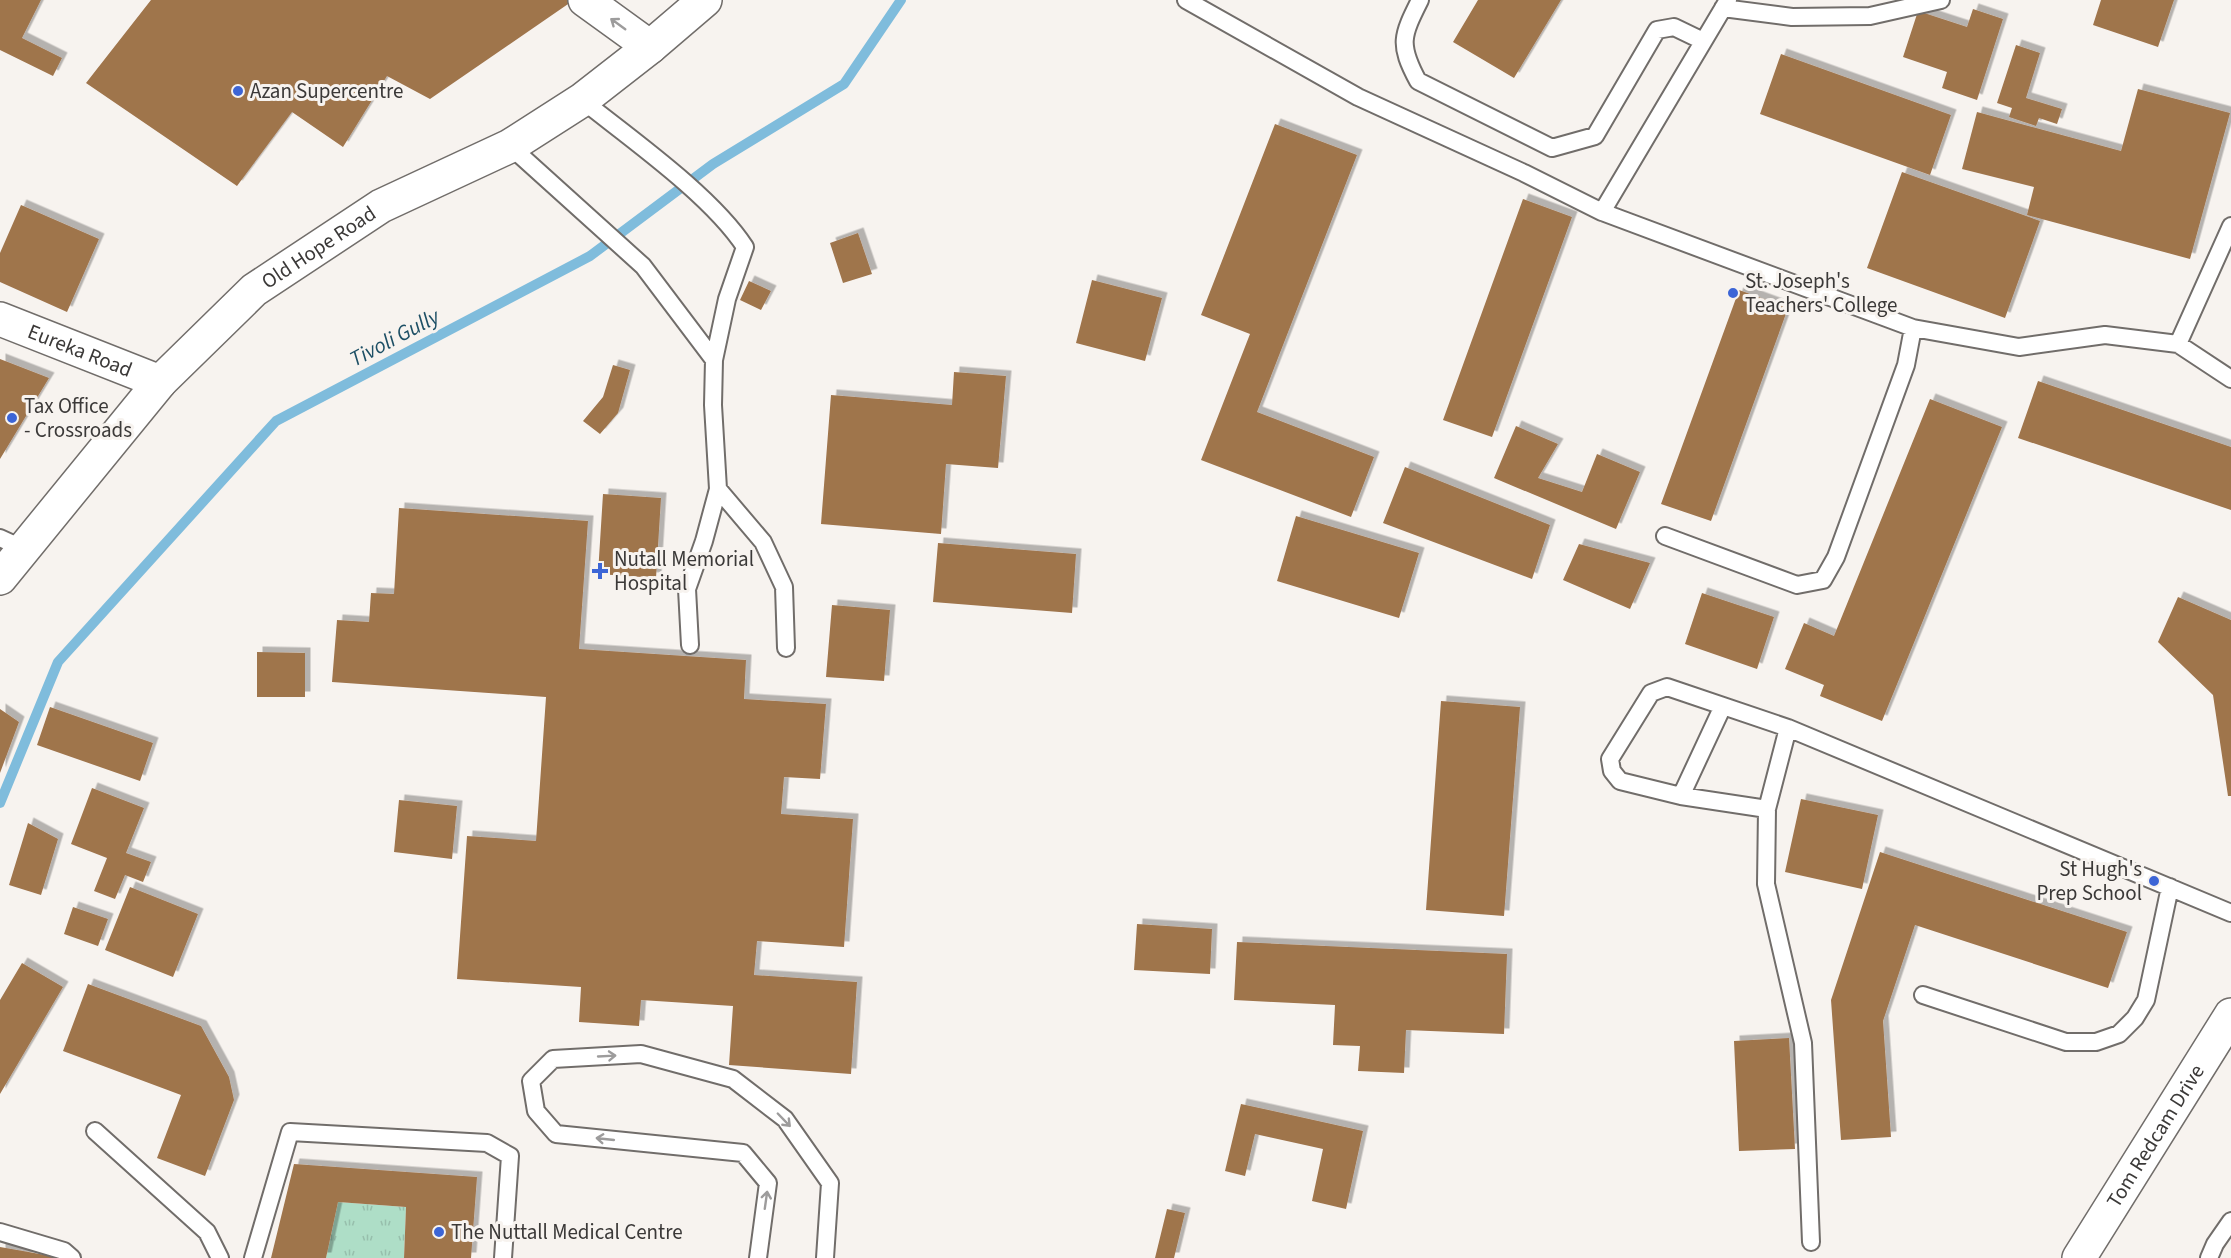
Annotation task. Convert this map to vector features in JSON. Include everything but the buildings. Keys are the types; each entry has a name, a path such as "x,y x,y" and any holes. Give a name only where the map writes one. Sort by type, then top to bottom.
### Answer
{"main road":[{"path":"585,0 650,47"},
{"name":"Old Hope Road","path":"0,578 12,544 160,382 264,284 381,206 510,146 582,100 705,0"},
{"name":"Eureka Road","path":"0,319 160,382"},
{"name":"Tom Redcam Drive","path":"2079,1258 2231,1015"}],"lane":[{"path":"1186,0 1358,97 1524,173 1602,212 1913,328 2019,347 2105,335 2178,344 2231,379"},
{"path":"1420,0 1403,33 1407,61 1418,81 1552,148 1594,136 1657,30 1674,27 1703,41"},
{"path":"1602,212 1725,4 1792,17 1870,16 1941,0"},
{"path":"582,100 707,204 737,235 745,247 727,299 714,360 713,405 718,489 704,541 687,589 690,645"},
{"path":"510,146 643,266 714,360"},
{"path":"2178,344 2231,226"},
{"path":"1665,536 1797,585 1823,580 1836,556 1906,365 1913,328"},
{"path":"718,489 763,542 784,586 786,648"},
{"path":"1767,809 1681,796 1620,781 1612,771 1610,759 1652,693 1667,687 1788,728 2231,913"},
{"path":"1681,796 1723,706"},
{"path":"1788,728 1767,809 1766,884 1803,1043 1811,1242"},
{"path":"1923,995 2066,1042 2096,1042 2119,1034 2135,1018 2146,1000 2170,887"},
{"path":"758,1258 768,1183 743,1154 556,1134 536,1111 531,1081 553,1059 641,1054 733,1079 786,1119 830,1183 825,1258"},
{"path":"95,1131 207,1232 220,1258"},
{"path":"253,1258 290,1132 487,1143 510,1156 503,1258"},
{"path":"2209,1258 2215,1244 2231,1221"},
{"path":"0,1232 64,1251 72,1258"}],"green space":[{"path":"338,1202 406,1207 404,1258 326,1258"}],"waterway":[{"name":"Tivoli Gully","path":"0,803 58,662 276,421 590,256 713,164 844,84 901,0"}],"place":[{"name":"Azan Supercentre","path":"238,91"},
{"name":"St. Joseph's Teachers' College","path":"1733,293"},
{"name":"Tax Office - Crossroads","path":"12,418"},
{"name":"Nutall Memorial Hospital","path":"600,571"},
{"name":"St Hugh's Prep School","path":"2154,881"},
{"name":"The Nuttall Medical Centre","path":"439,1232"}]}
